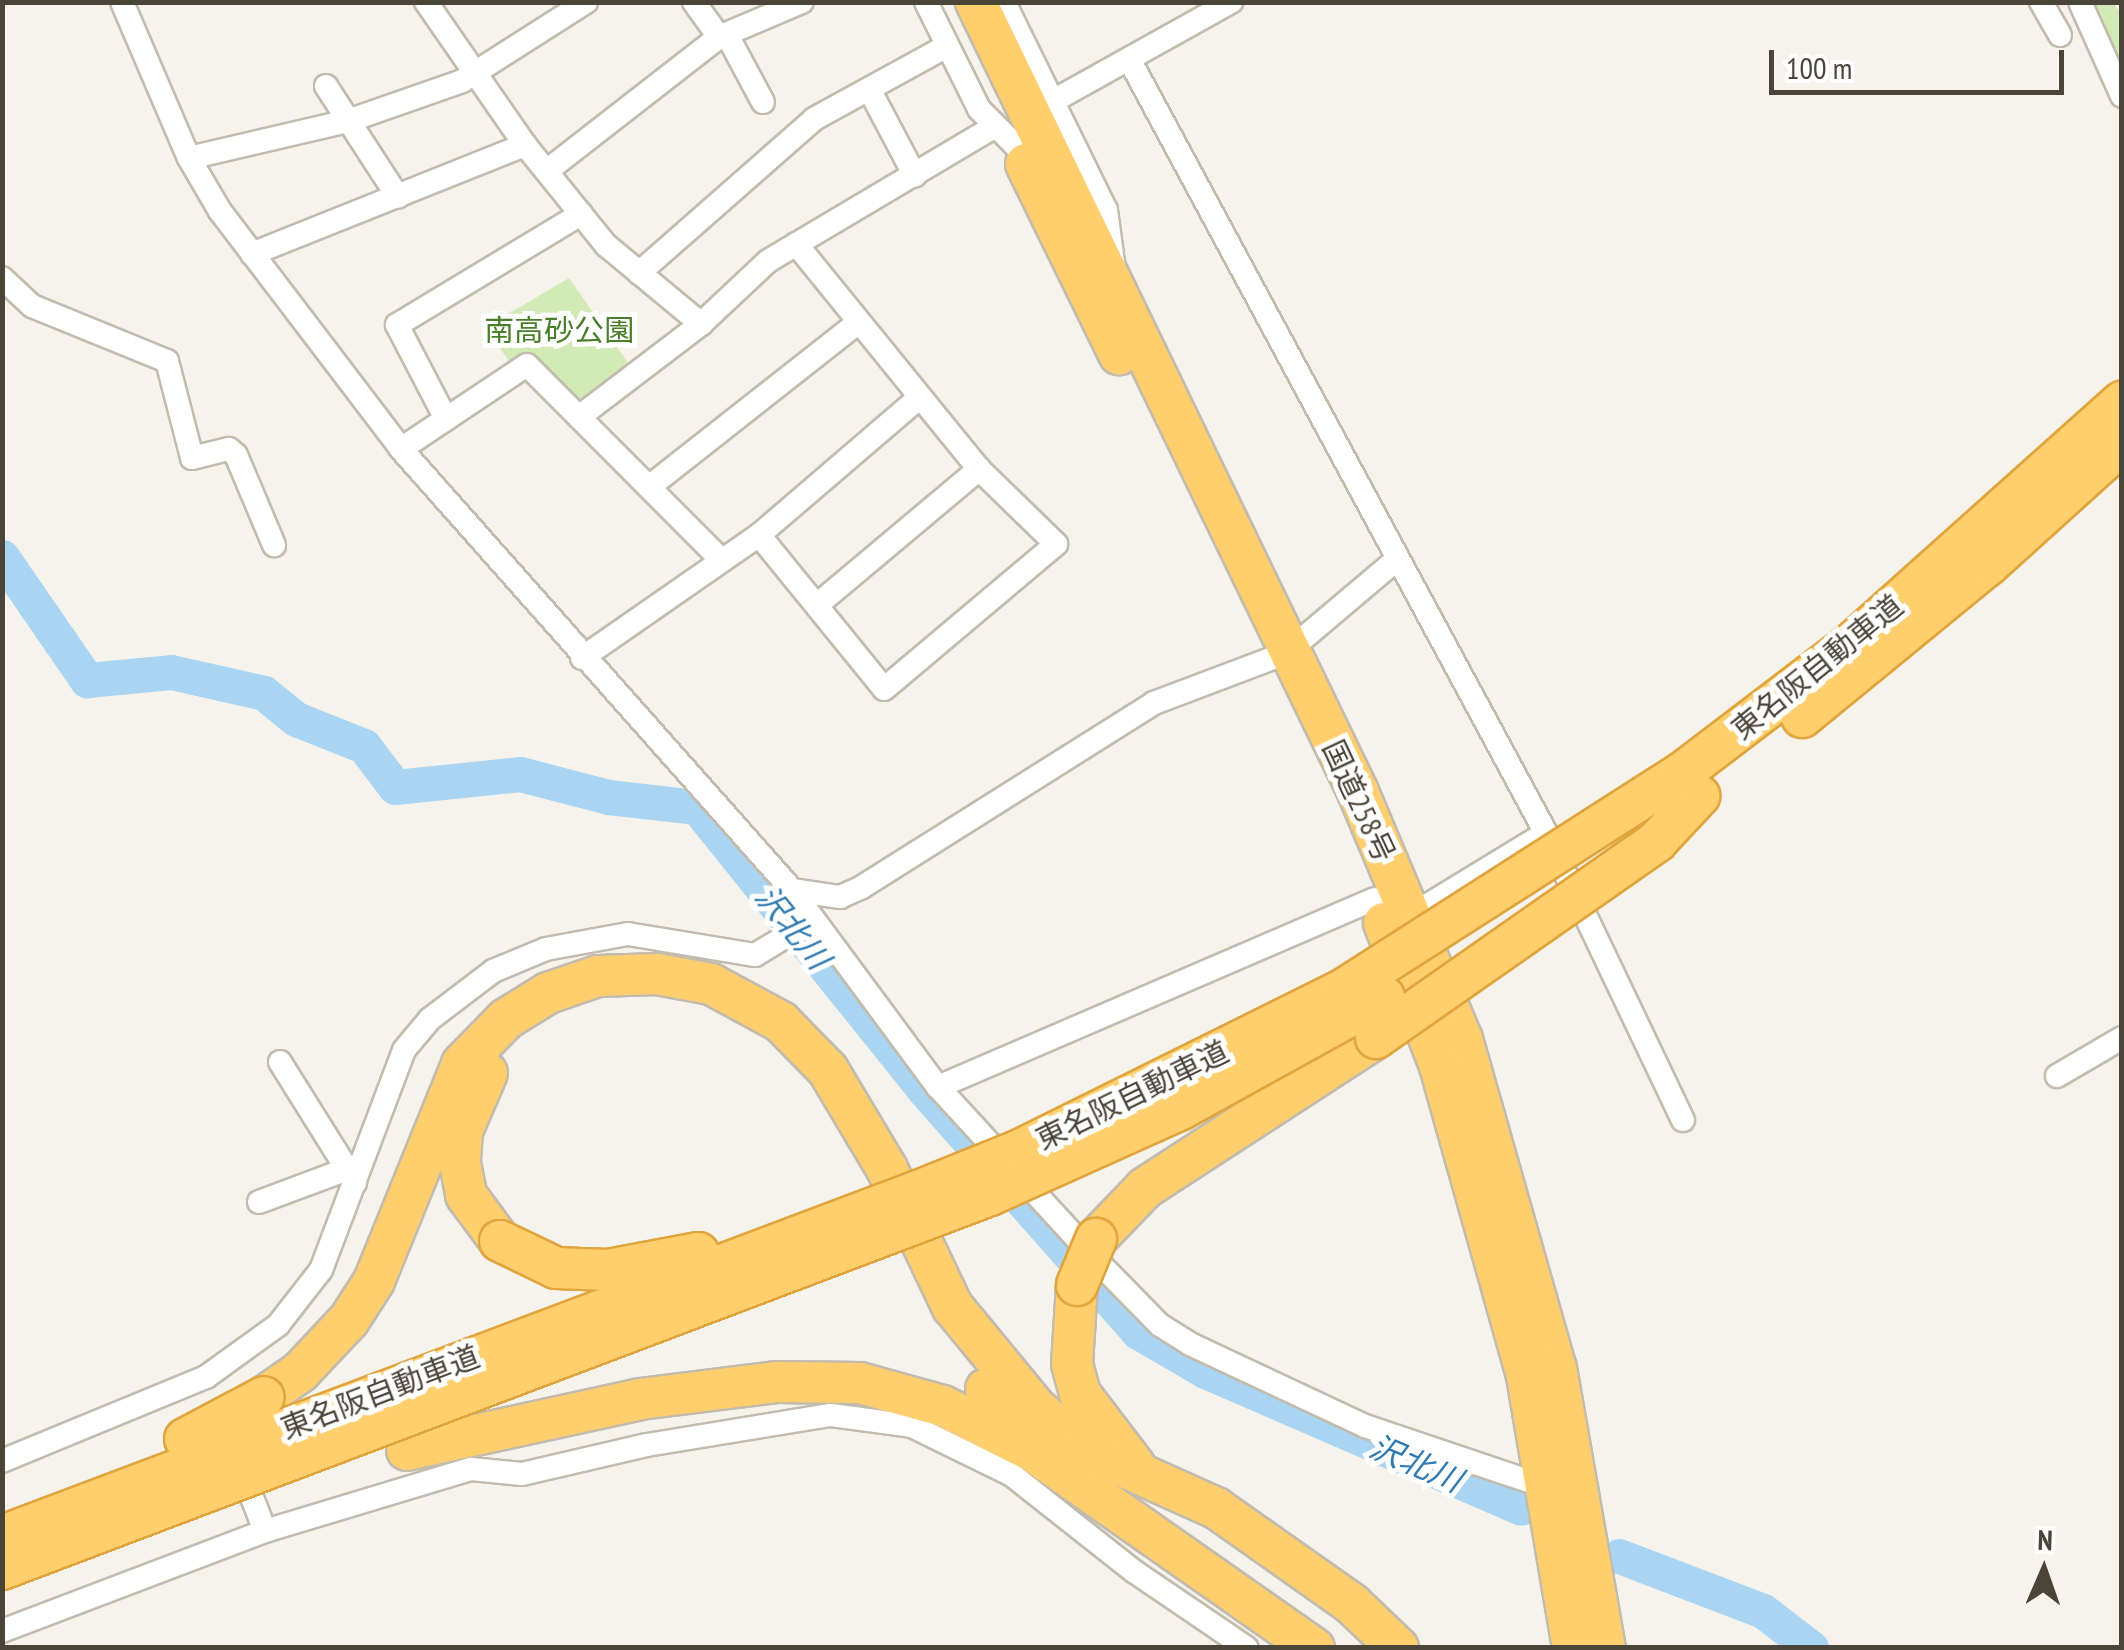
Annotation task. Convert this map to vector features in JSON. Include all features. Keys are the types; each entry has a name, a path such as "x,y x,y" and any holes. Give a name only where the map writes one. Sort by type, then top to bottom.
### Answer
{"highway":[{"name":"国道258号","path":"949,2 1006,137 1278,657 1358,792 1482,1205 1528,1376 1573,1648"},
{"name":"国道258号","path":"976,2 1114,279 1278,657"},
{"name":"東名阪自動車道","path":"2,1536 798,1240 1110,1106 1344,989 1682,773 1850,645 2122,402"},
{"name":"東名阪自動車道","path":"2,1569 899,1231 1182,1109 1372,1004 1699,796 1866,667 2122,444"},
{"path":"1144,1476 1080,1394 1072,1347 1077,1285 1096,1239 1145,1188 1376,1038 1657,841 1699,796"},
{"name":"国道258号","path":"1392,907 1462,1040 1556,1368 1605,1648"},
{"path":"2,1518 228,1420 264,1397 326,1346 374,1281 437,1112 482,1041 506,1019 574,983 657,974 747,999 806,1045 864,1125 952,1306 994,1364 1084,1449 1216,1508 1352,1604 1398,1648"},
{"path":"1038,1454 926,1306 867,1178 813,1090 784,1056 726,1016 663,998 620,997 543,1022 493,1065 474,1090 460,1163 466,1195 500,1241 556,1268 660,1262 736,1244 1066,1114 1110,1106"},
{"path":"2,1586 407,1450 640,1399 776,1382 843,1383 943,1406 1038,1454 1314,1648"}],"street":[{"path":"426,2 525,145 580,214 639,273 701,324"},
{"path":"189,158 348,122 476,74 586,2"},
{"path":"694,2 723,36 764,102"},
{"path":"548,170 723,36 802,2"},
{"path":"579,417 701,324 796,244 916,176 1006,137 947,46 926,2"},
{"path":"1004,2 1106,210 1114,239 1114,279"},
{"path":"1053,101 1230,2"},
{"path":"2040,2 2060,35"},
{"path":"2080,2 2122,96"},
{"path":"124,3 189,158 252,254 401,449 582,658 792,890 803,926 938,1087 1160,1325 1365,1426 1548,1488"},
{"path":"639,273 814,119 947,46"},
{"path":"1128,59 1546,832 1683,1120"},
{"path":"326,86 398,196"},
{"path":"869,89 916,176"},
{"path":"252,254 525,145"},
{"path":"446,419 397,326 580,214"},
{"path":"759,535 884,689 1056,544 979,469 856,324 796,244"},
{"path":"2,278 32,306 167,361 192,458 229,449 236,455 274,545"},
{"path":"648,487 856,324"},
{"path":"401,449 527,365 720,559"},
{"path":"582,658 759,535 919,398"},
{"path":"817,605 979,469"},
{"path":"792,890 840,897 862,887 1154,703 1278,657 1396,560"},
{"path":"938,1087 1392,907 1546,832"},
{"path":"2,1461 206,1378 278,1325 308,1291 349,1177 404,1050 430,1019 493,971 600,935 656,936 745,956 803,926"},
{"path":"2057,1076 2122,1038"},
{"path":"280,1062 349,1177"},
{"path":"260,1202 349,1177"},
{"path":"206,1378 265,1531"},
{"path":"2,1631 265,1531 472,1468 522,1474 794,1418 868,1418 944,1438 1012,1475 1135,1572 1246,1648"}],"green space":[{"path":"2092,3 2113,3 2121,13 2121,67"},
{"name":"南高砂公園","path":"569,278 631,367 591,398 574,399 528,352 510,363 486,327"}],"waterway":[{"name":"沢北川","path":"2,557 87,680 171,672 264,693 296,719 364,746 395,787 520,774 608,797 697,807 925,1091 1138,1332 1205,1371 1521,1508"},
{"name":"沢北川","path":"1619,1556 1763,1611 1811,1648"}]}
